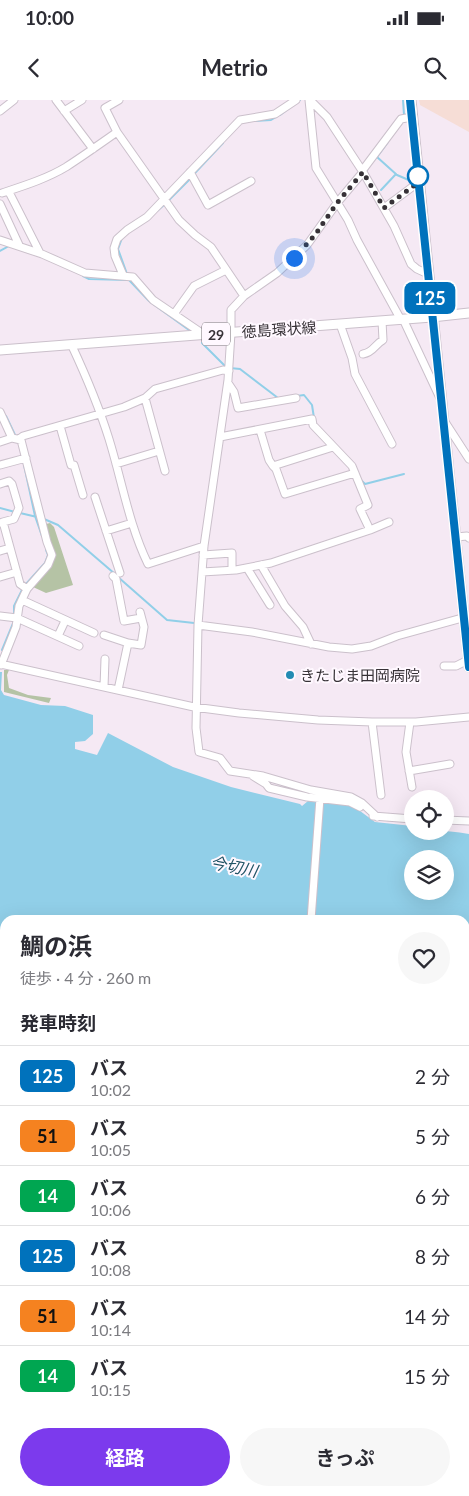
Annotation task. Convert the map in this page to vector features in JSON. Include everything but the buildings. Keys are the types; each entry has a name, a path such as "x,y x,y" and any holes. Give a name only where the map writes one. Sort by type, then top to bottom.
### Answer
{"main road":[{"path":"410,100 443,420 467,617 469,663"},
{"name":"徳島環状線","path":"0,350 72,346 469,313"}],"street":[{"path":"0,111 14,100"},
{"path":"56,100 93,149"},
{"path":"64,111 82,100"},
{"path":"119,100 105,108 117,132 180,220 211,247 244,296"},
{"path":"123,275 115,256 114,248 117,239 147,217 240,120 275,114 296,100"},
{"path":"310,100 326,117 362,172 384,208 411,264 428,274"},
{"path":"310,100 316,168 348,220 357,240 402,319 441,400"},
{"path":"377,817 362,803 351,797 310,790 263,776 230,771 220,758 199,752 196,728 198,625 204,546 228,383 231,333 230,310 244,296 277,273 306,245 401,119 412,117"},
{"path":"4,191 30,184 65,167 117,132"},
{"path":"190,172 208,205 235,193 251,181"},
{"path":"384,208 419,182"},
{"path":"4,191 4,196 0,203 19,246"},
{"path":"4,191 40,253"},
{"path":"0,240 40,253 85,273 134,277 153,300 203,334"},
{"path":"174,314 194,286 226,270"},
{"path":"364,354 371,353 378,343 383,340 382,321"},
{"path":"340,324 352,358 355,374 392,444"},
{"path":"72,346 93,392 139,546 148,564 204,546"},
{"path":"0,442 124,407 145,398 155,389 223,370 229,371"},
{"path":"228,383 234,392 238,408 296,398"},
{"path":"145,398 165,472"},
{"path":"0,412 15,439"},
{"path":"220,437 312,419 313,425 352,466 362,481 368,505 360,509 370,530"},
{"path":"443,420 469,459"},
{"path":"60,426 71,465 74,465 83,494"},
{"path":"260,430 269,460 276,469 285,494 355,473"},
{"path":"15,439 21,440 22,459 52,556 48,565 28,589 19,606 16,627 0,665 196,707 308,719 372,722 410,722 469,717"},
{"path":"273,466 333,448"},
{"path":"116,464 159,451"},
{"path":"0,465 22,459"},
{"path":"0,484 9,481 12,484 19,508 14,519 1,523 20,584 28,589"},
{"path":"95,497 106,531 124,621 140,615 144,627 141,645 128,643 104,634"},
{"path":"202,572 232,570 261,565 370,530 389,522"},
{"path":"106,531 132,523"},
{"path":"456,537 467,536 469,538"},
{"path":"0,551 10,548"},
{"path":"203,555 232,553 232,570"},
{"path":"261,565 285,606 303,627 311,644"},
{"path":"247,568 270,605"},
{"path":"0,577 17,572"},
{"path":"260,590 272,584"},
{"path":"22,600 94,633"},
{"path":"0,616 17,618 79,646"},
{"path":"198,625 352,649 372,646 397,636 467,617"},
{"path":"58,636 65,621"},
{"path":"118,690 128,643"},
{"path":"104,687 105,659"},
{"path":"444,666 455,668 469,663"},
{"path":"372,722 381,796"},
{"path":"410,722 406,752 412,787"},
{"path":"409,771 450,764"},
{"path":"251,775 269,788 307,797 354,803 370,815 377,817 404,819"},
{"path":"311,915 319,799"},
{"path":"454,820 469,821"}],"shaded area":[{"path":"419,100 469,100 469,132 420,105"}],"green space":[{"path":"50,523 54,527 73,585 46,593 33,587 54,556 48,539 46,524"},
{"path":"4,670 9,670 7,675 9,688 28,695 51,698 49,703 4,692"}],"water":[{"name":"今切川","path":"0,672 2,672 1,690 4,695 41,705 65,706 93,715 93,734 85,741 75,742 75,749 97,755 108,733 173,767 231,787 302,806 308,801 348,805 356,808 375,822 404,825 404,840 454,840 454,832 469,834 469,915 0,915"}],"waterway":[{"path":"280,115 300,100"},
{"path":"403,100 404,115"},
{"path":"254,121 271,120 276,117"},
{"path":"388,142 377,157 397,175 411,181"},
{"path":"194,174 223,143"},
{"path":"381,190 396,174"},
{"path":"168,201 191,178"},
{"path":"157,211 165,204"},
{"path":"122,238 118,249 127,274"},
{"path":"0,251 9,246"},
{"path":"83,276 89,279 129,280 149,301 189,330"},
{"path":"202,343 226,367"},
{"path":"230,368 240,369 278,398"},
{"path":"297,396 304,395 312,405 314,418"},
{"path":"6,416 16,437"},
{"path":"23,460 35,516 42,536"},
{"path":"361,480 365,484 404,474"},
{"path":"0,508 15,512"},
{"path":"20,513 37,517"},
{"path":"44,519 58,525 115,574"},
{"path":"26,584 45,563 48,555 46,550"},
{"path":"118,577 167,620 194,623"},
{"path":"9,614 14,614 14,606 23,588"},
{"path":"2,650 14,621"}],"bus line":[{"name":"125","path":"410,100 469,667"}],"place":[{"name":"きたじま田岡病院","path":"290,675"}],"route":[{"path":"294,258 315,235 337,203 363,172 384,208 419,182 418,170 418,176"}]}
